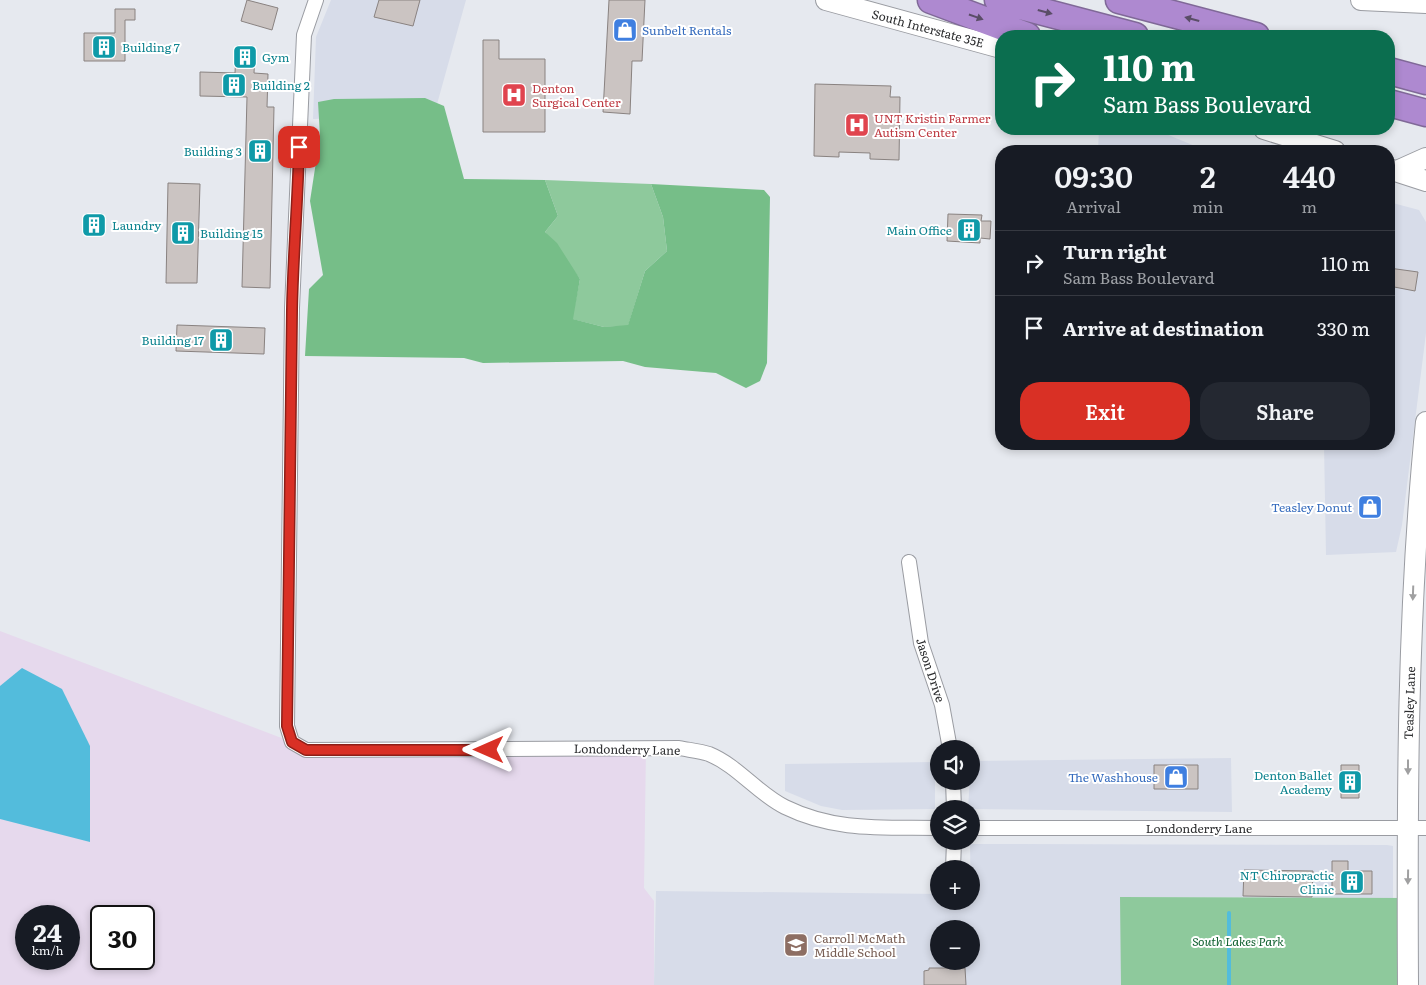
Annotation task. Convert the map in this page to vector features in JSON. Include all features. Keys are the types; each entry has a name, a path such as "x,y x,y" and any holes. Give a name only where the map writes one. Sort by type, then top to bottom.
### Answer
{"highway":[{"path":"931,0 1011,30"},
{"path":"998,0 1112,30"},
{"path":"1119,0 1233,30"}],"main road":[{"name":"South Interstate 35E","path":"826,0 995,46"},
{"path":"1361,0 1426,3"},
{"path":"1283,135 1316,145"},
{"path":"1395,169 1426,158"},
{"path":"1395,171 1426,181"},
{"name":"Teasley Lane","path":"1408,985 1417,828 1408,740 1426,422"}],"street":[{"name":"Londonderry Lane","path":"316,0 304,35 292,308 287,726 292,742 306,750 679,748 709,754 736,770 782,806 812,819 841,826 930,828"},
{"name":"Jason Drive","path":"909,562 921,643 942,705 948,740"},
{"name":"Londonderry Lane","path":"980,828 1417,828"}],"shaded area":[{"path":"331,0 466,0 434,115 313,119 316,37"},
{"path":"1099,135 1168,135 1193,145 1098,145"},
{"path":"1395,204 1419,210 1426,222 1426,333 1402,525 1396,552 1326,555 1324,450 1395,450"},
{"path":"0,631 292,742 306,750 646,748 644,888 654,901 654,985 0,985"},
{"path":"1231,758 1232,812 980,809 980,800 969,800 969,790 980,790 980,761"},
{"path":"930,762 930,790 935,790 935,800 930,800 930,809 842,810 821,806 785,791 785,764"},
{"name":"Carroll McMath Middle School","path":"980,844 1393,846 1393,898 1121,897 1121,985 654,985 656,891 930,894 930,910 980,910 980,860 970,860 970,850 980,850"}],"green space":[{"path":"425,98 444,106 464,179 545,180 558,216 545,232 557,243 580,279 573,319 604,327 628,325 645,271 667,251 663,217 651,184 764,190 770,197 767,363 760,381 746,388 716,373 645,367 623,361 483,363 464,358 305,356 309,289 323,275 310,201 320,136 318,102 334,99"},
{"path":"545,180 651,184 663,217 667,251 645,271 628,326 604,327 572,319 580,279 545,232 558,216"},
{"name":"South Lakes Park","path":"1120,897 1408,898 1408,985 1121,985"}],"water":[{"path":"22,668 62,689 90,746 90,842 0,819 0,686"}],"building":[{"path":"247,0 278,8 272,30 241,21"},
{"path":"379,0 420,0 413,26 374,17"},
{"name":"Sunbelt Rentals","path":"609,0 645,0 642,61 632,61 630,114 603,112"},
{"name":"Building 7","path":"115,9 135,9 135,20 125,20 125,61 84,61 84,33 115,33"},
{"name":"Denton Surgical Center","path":"483,40 499,40 499,59 545,59 545,132 483,132"},
{"path":"236,51 255,52 254,73 268,74 267,107 274,107 270,288 242,287 247,97 200,96 200,72 235,73"},
{"name":"UNT Kristin Farmer Autism Center","path":"815,84 891,86 890,97 900,97 899,160 870,159 870,153 839,152 839,157 814,156"},
{"name":"Building 15","path":"168,183 200,184 197,283 166,283"},
{"name":"Main Office","path":"948,214 982,215 981,221 991,221 990,239 980,238 980,243 947,241"},
{"name":"Laundry","path":"89,215 101,215 100,236 88,235"},
{"path":"1395,269 1418,272 1415,291 1395,287"},
{"name":"Building 17","path":"177,325 265,328 264,354 176,351"},
{"name":"The Washhouse","path":"1154,765 1198,765 1198,789 1154,789"},
{"name":"Denton Ballet Academy","path":"1341,765 1359,765 1359,798 1341,798"},
{"name":"NT Chiropractic Clinic","path":"1332,861 1348,861 1348,871 1372,871 1372,894 1332,894"},
{"path":"1244,870 1313,871 1312,897 1243,896"},
{"name":"Carroll McMath Middle School","path":"929,968 930,970 965,970 966,985 924,985 924,971 929,970"}],"waterway":[{"path":"1229,913 1229,985"}],"place":[{"name":"Sunbelt Rentals","path":"625,30"},
{"name":"Building 7","path":"104,47"},
{"name":"Gym","path":"245,57"},
{"name":"Building 2","path":"234,85"},
{"name":"Denton Surgical Center","path":"514,95"},
{"name":"UNT Kristin Farmer Autism Center","path":"857,125"},
{"name":"Building 3","path":"260,151"},
{"name":"Laundry","path":"94,225"},
{"name":"Main Office","path":"969,230"},
{"name":"Building 15","path":"183,233"},
{"name":"Building 17","path":"221,340"},
{"name":"Teasley Donut","path":"1370,507"},
{"name":"The Washhouse","path":"1176,777"},
{"name":"Denton Ballet Academy","path":"1350,782"},
{"name":"NT Chiropractic Clinic","path":"1352,882"},
{"name":"Carroll McMath Middle School","path":"796,945"}],"route":[{"path":"299,147 292,308 292,413 289,515 287,726 292,742 306,750 489,750"}]}
